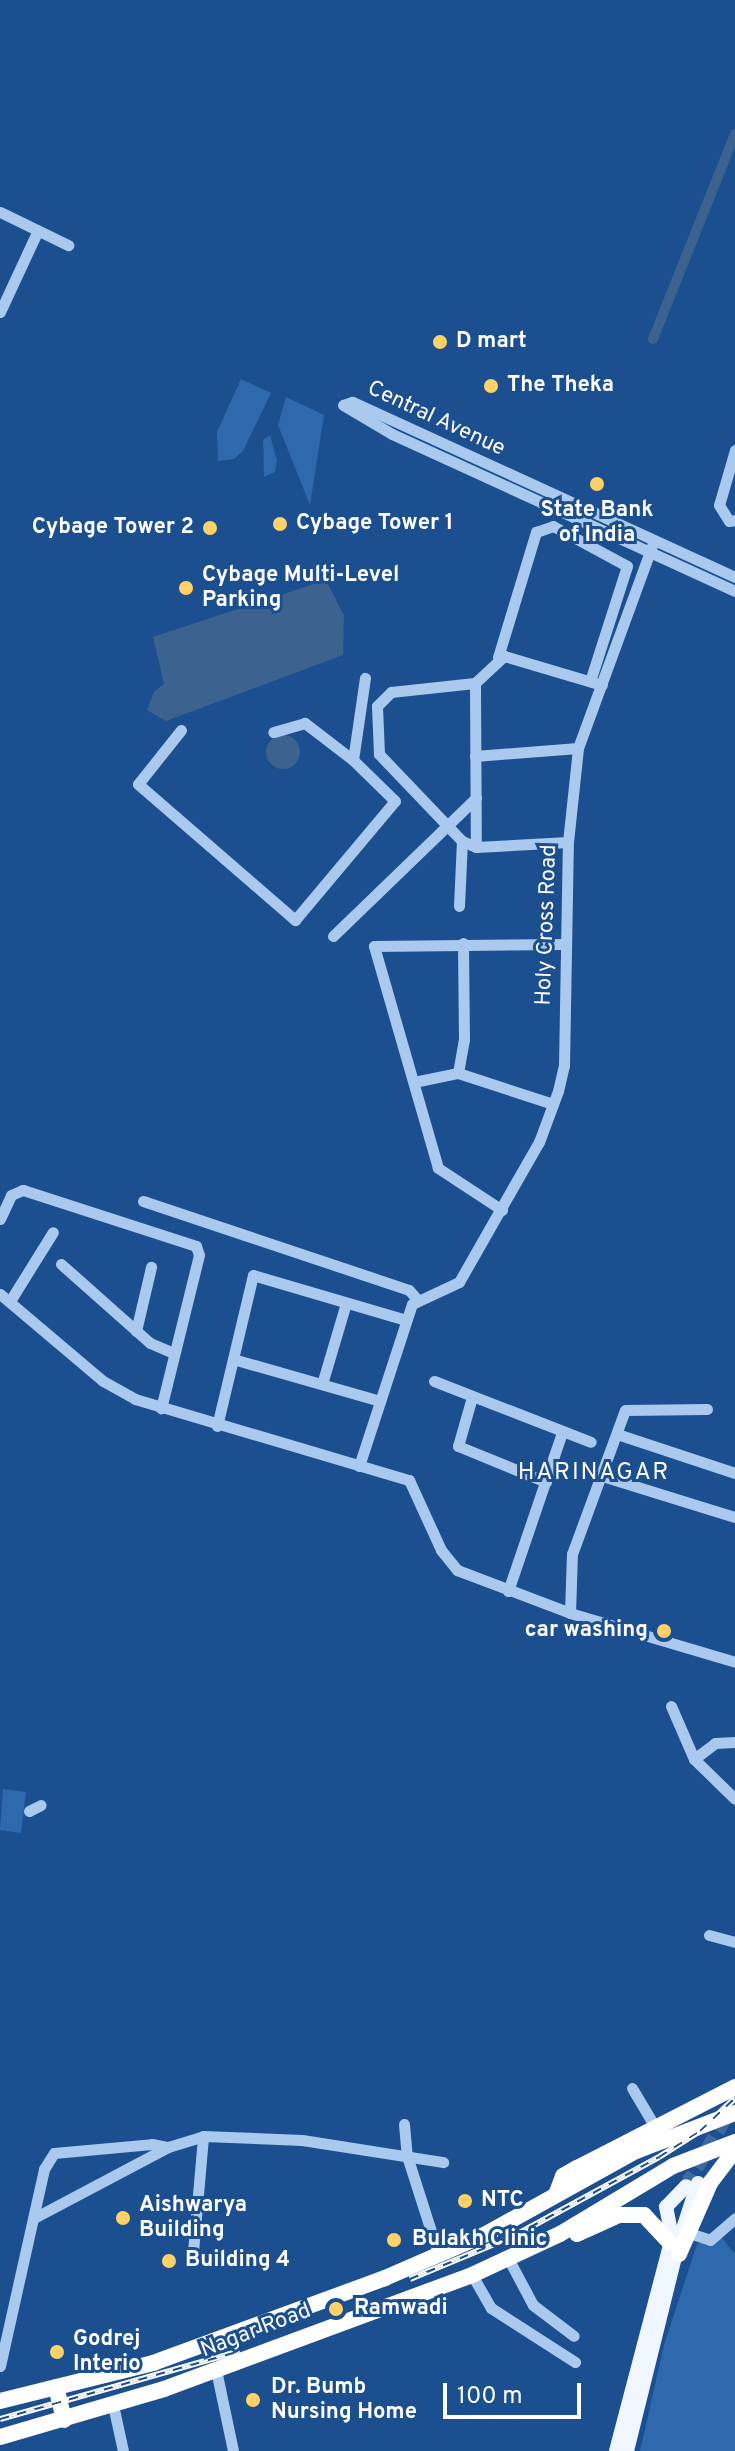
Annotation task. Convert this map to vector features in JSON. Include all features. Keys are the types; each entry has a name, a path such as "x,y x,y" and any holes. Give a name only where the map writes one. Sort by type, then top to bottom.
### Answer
{"highway":[{"path":"659,2134 735,2087"},
{"path":"659,2134 735,2113"},
{"name":"Nagar Road","path":"1,2398 153,2363 439,2256 557,2192 563,2176 577,2168 659,2134"},
{"name":"Nagar Road","path":"0,2437 113,2405 216,2370 472,2275 551,2238 673,2166 735,2142"},
{"path":"551,2238 629,2213 651,2218 674,2248 689,2233 710,2183 735,2150"},
{"path":"56,2387 64,2420"}],"main road":[{"path":"616,2451 674,2248 692,2185 666,2207 674,2248 627,2451"}],"street":[{"path":"0,212 68,245"},
{"path":"0,312 38,230"},
{"name":"Central Avenue","path":"447,453 352,402 344,403 346,410 447,453 735,591"},
{"path":"735,450 719,505 729,521 735,520"},
{"path":"476,847 475,683 498,657 536,532 553,526 627,566 596,683 498,657"},
{"name":"Central Avenue","path":"650,548 735,577"},
{"name":"Holy Cross Road","path":"416,1298 448,1290 459,1282 502,1210 553,1104 564,1066 568,842 578,748 596,683 650,548"},
{"path":"353,760 365,678"},
{"path":"475,683 391,692 377,706 379,754 462,841 476,847 568,842"},
{"path":"181,730 138,784 295,920 393,808 394,796 305,723 273,732"},
{"path":"475,756 578,748"},
{"path":"333,936 476,798"},
{"path":"459,906 462,841"},
{"path":"458,1073 464,1040 463,943"},
{"path":"502,1210 438,1168 374,946 564,944"},
{"path":"414,1082 458,1073 553,1104"},
{"path":"0,1219 11,1195 23,1190 196,1246 199,1255 161,1408"},
{"path":"143,1201 409,1290 416,1298 406,1320 359,1466"},
{"path":"53,1232 5,1298 103,1381 161,1408 409,1480 450,1566 570,1613 735,1662"},
{"path":"61,1264 157,1348 174,1353"},
{"path":"136,1331 151,1267"},
{"path":"217,1426 253,1275 406,1320"},
{"path":"322,1384 346,1303"},
{"path":"233,1359 380,1401"},
{"path":"434,1381 591,1442"},
{"path":"472,1397 458,1446 546,1482"},
{"path":"570,1613 572,1554 599,1475 627,1408 707,1409"},
{"path":"508,1591 562,1432"},
{"path":"617,1434 735,1473"},
{"path":"599,1475 735,1517"},
{"path":"671,1706 694,1759 735,1799"},
{"path":"694,1759 715,1743 735,1742"},
{"path":"29,1811 41,1805"},
{"path":"709,1935 735,1942"},
{"path":"632,2088 659,2134"},
{"path":"404,2124 407,2156 439,2256"},
{"path":"192,2263 203,2136"},
{"path":"33,2219 168,2147 203,2136 302,2140 443,2162"},
{"path":"0,2366 44,2169 54,2153 152,2144 168,2147"},
{"path":"689,2233 710,2240 735,2218"},
{"path":"508,2258 525,2296 574,2336"},
{"path":"472,2275 491,2308 575,2362"},
{"path":"216,2370 233,2451"},
{"path":"113,2405 123,2451"}],"shaded area":[{"path":"241,379 271,393 243,451 234,459 218,461 217,432"},
{"path":"286,397 324,415 310,505 278,425"},
{"path":"270,435 277,461 275,472 264,477 263,440"},
{"path":"326,580 344,616 343,655 166,721 147,710 154,692 164,684 153,637"},
{"path":"283,735 295,740 300,752 295,764 283,769 271,764 266,752 271,740"},
{"path":"3,1789 26,1792 21,1833 0,1830"},
{"path":"721,2237 735,2254 735,2451 640,2451 664,2345 697,2244"}],"waterway":[{"path":"653,339 735,134"}],"tunnel":[{"path":"686,2186 735,2101"}],"railway":[{"path":"410,2279 514,2236 659,2157 700,2131 735,2098"},
{"path":"0,2419 240,2351"}],"place":[{"name":"D mart","path":"440,342"},
{"name":"The Theka","path":"491,386"},
{"name":"State Bank of India","path":"597,484"},
{"name":"Cybage Tower 1","path":"280,524"},
{"name":"Cybage Tower 2","path":"210,528"},
{"name":"Cybage Multi-Level Parking","path":"186,588"},
{"name":"car washing","path":"664,1631"},
{"name":"NTC","path":"465,2201"},
{"name":"Aishwarya Building","path":"123,2218"},
{"name":"Bulakh Clinic","path":"394,2240"},
{"name":"Building 4","path":"169,2261"},
{"name":"Ramwadi","path":"336,2309"},
{"name":"Godrej Interio","path":"57,2352"},
{"name":"Dr. Bumb Nursing Home","path":"253,2400"}],"district":[{"name":"HARINAGAR","path":"594,1474"}]}
